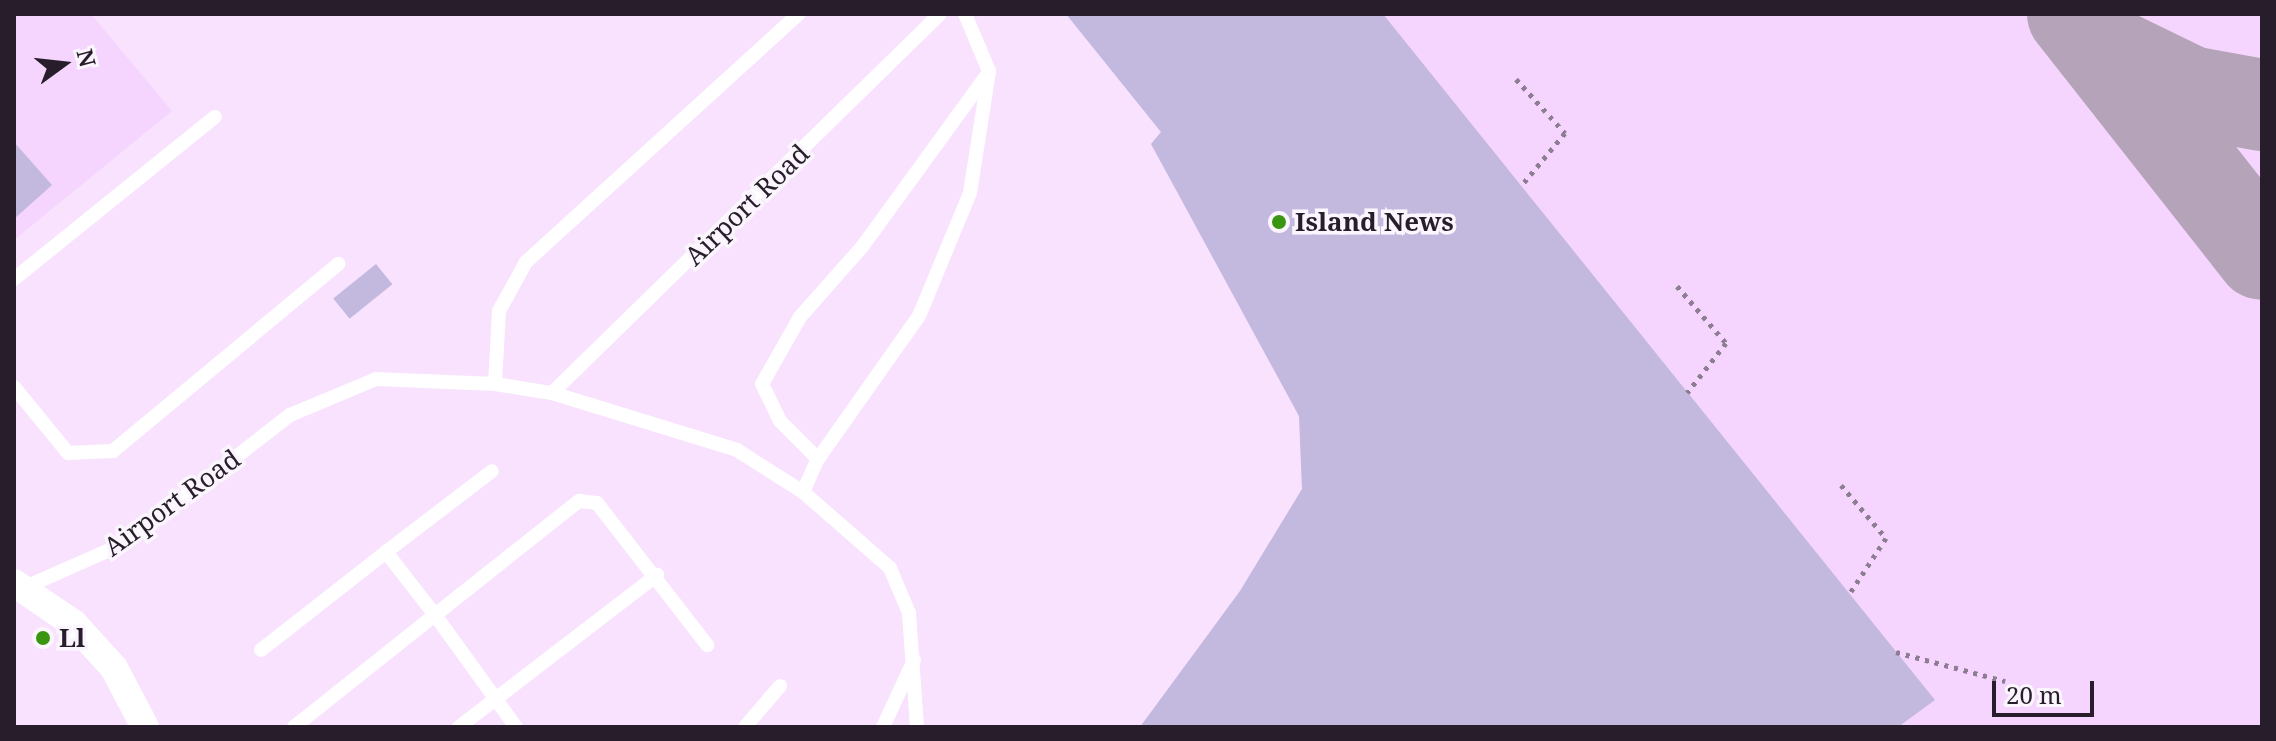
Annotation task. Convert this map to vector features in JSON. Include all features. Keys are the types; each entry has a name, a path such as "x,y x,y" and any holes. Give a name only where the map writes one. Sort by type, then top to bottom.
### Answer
{"street":[{"name":"Airport Road","path":"21,584 114,668 145,727"}],"lane":[{"path":"495,384 499,311 526,262 799,14"},
{"name":"Airport Road","path":"552,393 940,14"},
{"path":"803,492 818,459 919,316 970,193 989,71 965,14"},
{"path":"818,459 780,421 762,384 800,317 862,247 989,71"},
{"path":"14,279 215,117"},
{"path":"14,387 68,453 113,451 338,264"},
{"name":"Airport Road","path":"21,584 125,543 290,415 376,379 495,384 552,393 737,450 803,492 890,568 909,613 917,727"},
{"path":"261,650 492,471"},
{"path":"294,727 579,501 597,503 657,575 707,645"},
{"path":"386,552 516,727"},
{"path":"459,727 657,575"},
{"path":"883,727 914,660"},
{"path":"745,727 780,686"}],"path":[{"path":"1516,79 1565,133 1521,186"},
{"path":"1677,286 1726,343 1687,393"},
{"path":"1841,485 1886,538 1850,593"},
{"path":"1896,652 2005,681"}],"shaded area":[{"path":"14,14 91,14 172,111 14,240"},
{"path":"1066,14 2262,14 2262,727 1140,727 1240,591 1302,489 1299,416 1151,144 1161,132"}],"building":[{"path":"1066,14 1383,14 1935,700 1898,727 1140,727 1240,591 1302,489 1299,416 1151,144 1161,132"},
{"path":"14,142 52,185 14,219"},
{"path":"376,264 392,284 350,319 333,299"}],"taxiway":[{"path":"2073,14 2262,254"},
{"path":"2108,52 2190,92 2262,105"}],"place":[{"name":"Island News","path":"1279,222"},
{"name":"Ll","path":"43,638"}]}
